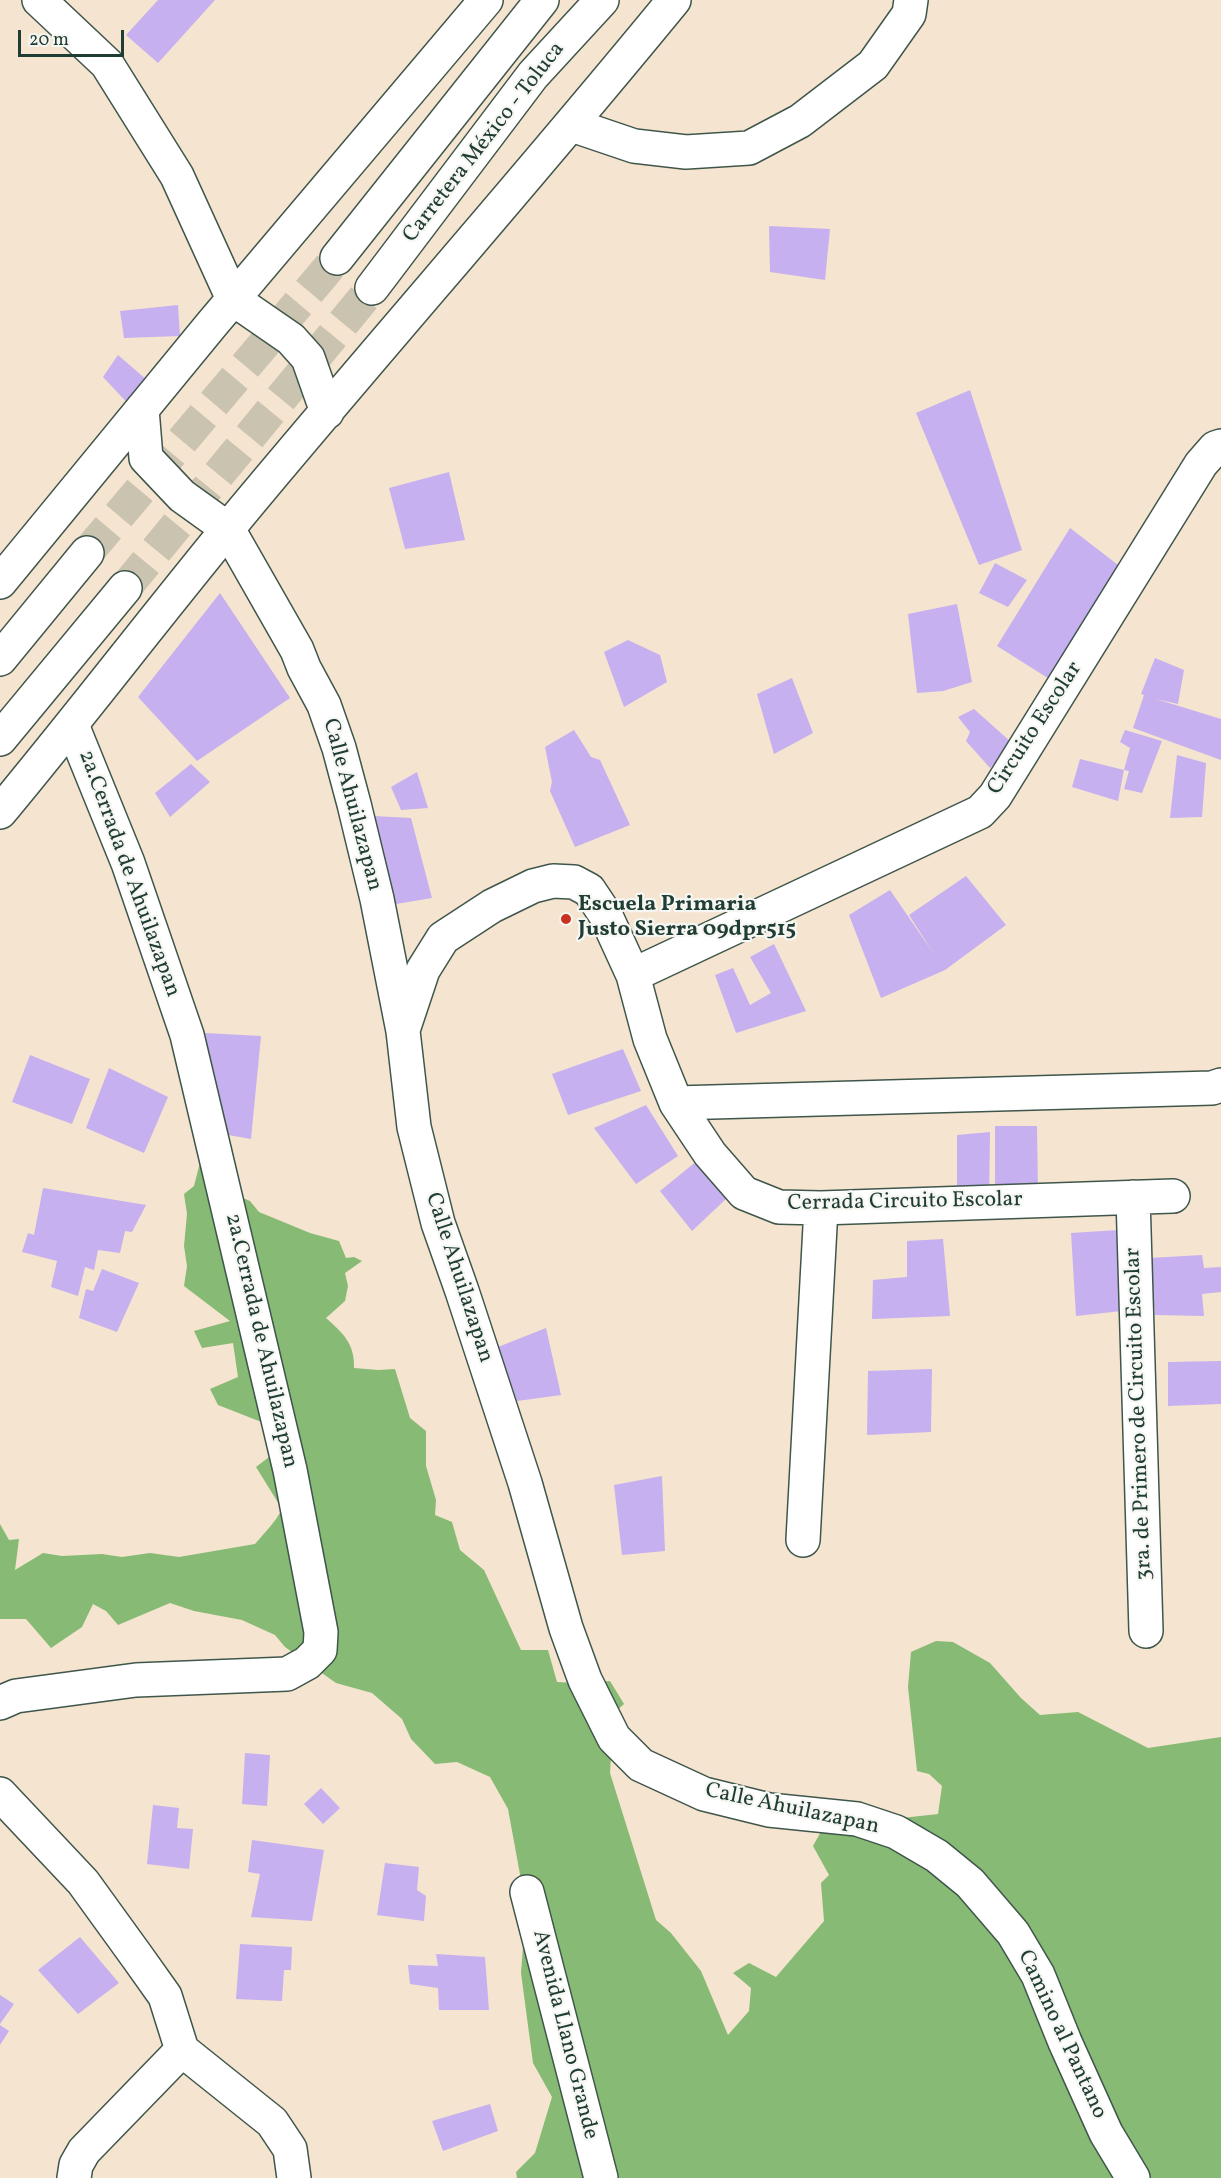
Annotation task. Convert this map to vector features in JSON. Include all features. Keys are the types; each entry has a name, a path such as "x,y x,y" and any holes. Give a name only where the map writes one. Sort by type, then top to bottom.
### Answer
{"street":[{"path":"39,0 107,64 177,176 233,299 291,339 308,358 327,412"},
{"path":"0,582 233,299 486,0"},
{"name":"Carretera México - Toluca","path":"337,258 542,0"},
{"name":"Carretera México - Toluca","path":"372,288 533,75 602,0"},
{"path":"0,812 228,529 572,125 674,0"},
{"path":"572,125 634,146 686,152 749,148 800,121 873,65 909,14 912,0"},
{"path":"142,409 146,458 182,496 228,529"},
{"name":"Circuito Escolar","path":"633,975 980,812 995,796 1201,464 1215,448 1221,446"},
{"name":"Calle Ahuilazapan","path":"228,529 297,650 324,705 339,748 377,899 403,1031 414,1127 438,1223 525,1484 566,1628 585,1680 614,1738 641,1765 704,1794 769,1810 857,1819 896,1832"},
{"path":"0,659 87,553"},
{"path":"0,739 125,588"},
{"name":"2a.Cerrada de Ahuilazapan","path":"0,1703 16,1696 136,1680 287,1674 307,1663 320,1650 321,1632 290,1470 187,1035 128,863 72,724"},
{"name":"Cerrada Circuito Escolar","path":"403,1031 423,970 443,938 492,906 533,886 553,881 574,882 589,890 604,914 633,975 650,1038 676,1103 710,1154 744,1193 779,1207 821,1208 1173,1196"},
{"path":"676,1103 1200,1088 1221,1085"},
{"name":"3ra. de Primero de Circuito Escolar","path":"1133,1197 1146,1631"},
{"path":"803,1540 821,1208"},
{"path":"0,1794 82,1882 165,1996 182,2050 272,2121 290,2149 294,2178"},
{"name":"Camino al Pantano","path":"896,1832 937,1856 970,1883 1013,1932 1038,1975 1106,2133 1132,2178"},
{"name":"Avenida Llano Grande","path":"528,1892 601,2178"},
{"path":"74,2178 76,2165 84,2151 182,2050"}],"green space":[{"path":"202,1155 233,1194 250,1201 259,1212 310,1233 339,1241 346,1258 354,1257 362,1261 345,1273 348,1286 345,1301 326,1318 347,1340 354,1360 354,1368 395,1369 410,1418 426,1431 426,1466 436,1500 435,1515 452,1522 460,1550 484,1570 521,1650 548,1650 557,1682 610,1681 624,1704 611,1716 610,1773 656,1920 671,1933 701,1971 728,2035 749,2011 751,1988 733,1973 749,1963 776,1977 824,1921 821,1883 829,1875 813,1846 837,1803 893,1819 938,1814 942,1786 929,1774 917,1771 908,1687 911,1652 936,1641 953,1642 990,1663 1021,1698 1040,1715 1078,1712 1148,1748 1221,1737 1221,2178 517,2178 516,2172 535,2153 552,2097 533,2063 521,1973 526,1907 508,1809 490,1777 457,1762 435,1764 411,1739 402,1719 372,1693 336,1683 285,1647 275,1635 242,1620 194,1611 170,1603 118,1625 106,1611 93,1604 82,1627 51,1648 26,1619 0,1619 0,1524 9,1540 19,1539 15,1570 43,1553 62,1556 102,1554 122,1557 150,1553 179,1557 255,1544 282,1509 256,1467 269,1457 264,1423 218,1405 210,1389 238,1377 233,1343 202,1348 194,1331 230,1321 184,1286 187,1266 184,1246 187,1214 184,1194 194,1186"}],"building":[{"path":"158,0 215,0 158,63 126,35"},
{"path":"769,226 830,229 825,280 770,272"},
{"path":"178,305 180,336 124,338 120,311"},
{"path":"118,355 155,387 134,410 103,377"},
{"path":"970,390 1022,550 979,565 916,413"},
{"path":"449,472 465,540 405,549 389,488"},
{"path":"1070,528 1122,568 1051,680 997,646"},
{"path":"995,563 1027,580 1008,607 979,593"},
{"path":"220,593 290,698 197,761 138,697"},
{"path":"957,604 972,682 943,691 917,693 908,614"},
{"path":"628,640 660,655 667,682 624,707 604,652"},
{"path":"1155,658 1184,670 1178,704 1156,699 1221,719 1221,760 1133,728 1144,695 1141,694"},
{"path":"792,678 813,733 774,754 757,694"},
{"path":"974,709 1012,743 990,768 966,741 970,732 958,717"},
{"path":"574,730 591,757 600,760 630,825 575,847 550,791 552,782 545,747"},
{"path":"1125,730 1162,741 1142,793 1124,789 1129,771 1124,770 1130,748 1120,742"},
{"path":"1177,755 1206,763 1202,817 1170,818"},
{"path":"1080,759 1124,770 1118,801 1072,787"},
{"path":"191,764 210,782 170,817 155,793"},
{"path":"417,772 428,808 401,810 391,787"},
{"path":"373,816 411,818 432,898 390,905"},
{"path":"966,876 1006,925 945,970 881,998 849,915 890,890 934,954 909,915"},
{"path":"774,944 806,1011 736,1033 715,975 733,968 750,1005 771,993 750,957"},
{"path":"205,1033 261,1036 251,1139 200,1130"},
{"path":"623,1049 641,1091 568,1115 552,1074"},
{"path":"30,1055 90,1079 72,1124 12,1102"},
{"path":"109,1068 168,1097 144,1153 86,1128"},
{"path":"646,1105 678,1156 636,1184 594,1128"},
{"path":"995,1126 1037,1126 1038,1194 995,1193"},
{"path":"990,1132 989,1202 957,1198 957,1135"},
{"path":"698,1160 727,1198 692,1231 660,1191"},
{"path":"43,1188 146,1205 132,1232 125,1231 120,1253 98,1250 94,1270 85,1267 78,1296 51,1287 57,1261 22,1252 28,1233 34,1235"},
{"path":"1134,1229 1131,1310 1076,1316 1071,1233"},
{"path":"943,1239 950,1316 872,1319 873,1280 907,1277 907,1241"},
{"path":"1202,1255 1204,1268 1221,1267 1221,1292 1202,1294 1204,1316 1155,1315 1149,1258"},
{"path":"102,1269 139,1283 117,1332 79,1318 86,1289 93,1291"},
{"path":"546,1328 561,1395 517,1401 498,1347"},
{"path":"1221,1361 1221,1404 1168,1406 1168,1362"},
{"path":"932,1369 931,1432 867,1435 868,1371"},
{"path":"662,1476 665,1551 622,1555 614,1485"},
{"path":"245,1753 270,1755 267,1806 242,1804"},
{"path":"321,1788 340,1808 323,1824 304,1804"},
{"path":"153,1805 179,1808 177,1828 193,1829 189,1869 147,1864"},
{"path":"252,1840 324,1850 312,1921 251,1917 260,1874 248,1872"},
{"path":"385,1863 419,1867 417,1890 426,1896 424,1921 377,1915"},
{"path":"80,1937 119,1983 78,2014 38,1970"},
{"path":"240,1944 292,1947 291,1970 284,1970 282,2001 236,1999"},
{"path":"436,1954 485,1957 489,2010 439,2010 438,1988 410,1984 408,1965 438,1966"},
{"path":"0,1995 14,2004 0,2024"},
{"path":"0,2025 9,2031 0,2045"},
{"path":"490,2104 498,2131 443,2151 432,2121"}],"tunnel":[{"path":"87,553 337,258"},
{"path":"125,588 372,288"}],"place":[{"name":"Escuela Primaria Justo Sierra 09dpr515","path":"566,919"}]}
